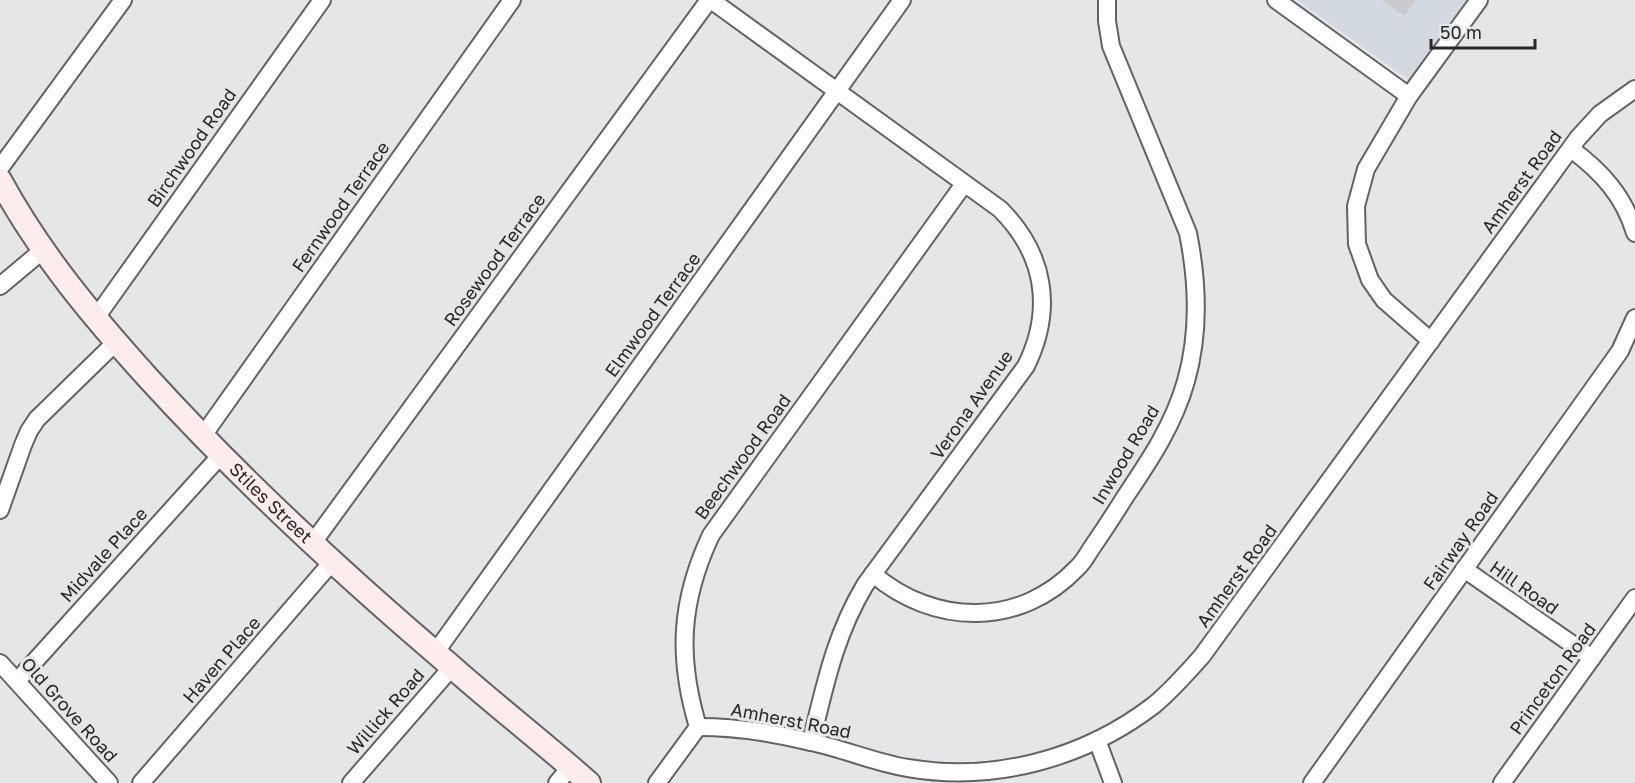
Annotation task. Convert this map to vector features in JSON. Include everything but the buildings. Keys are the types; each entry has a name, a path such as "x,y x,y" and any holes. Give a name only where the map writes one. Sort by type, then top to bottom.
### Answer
{"main road":[{"name":"Stiles Street","path":"0,180 43,250 95,319 202,437 312,544 443,660 564,775 590,783"}],"street":[{"path":"0,168 123,0"},
{"name":"Birchwood Road","path":"95,319 322,0"},
{"name":"Fernwood Terrace","path":"202,437 512,0"},
{"name":"Verona Avenue","path":"710,0 1000,209 1028,245 1036,264 1041,289 1040,329 1032,354 1015,382 873,574 849,611 835,647 811,742"},
{"name":"Rosewood Terrace","path":"312,544 710,0"},
{"name":"Elmwood Terrace","path":"443,660 902,0"},
{"name":"Inwood Road","path":"873,574 910,599 953,612 999,611 1028,603 1042,596 1079,567 1150,459 1176,409 1188,371 1196,322 1194,262 1188,233 1111,46 1107,21 1107,0"},
{"path":"1276,0 1409,96"},
{"path":"1431,341 1397,313 1376,290 1360,256 1355,231 1356,206 1362,181 1372,158 1409,96 1479,0"},
{"name":"Amherst Road","path":"698,727 727,727 811,742 939,778 1016,767 1069,753 1127,723 1179,682 1202,656 1570,149 1600,114 1635,89"},
{"path":"1570,149 1590,163 1611,185 1627,212 1635,233"},
{"name":"Beechwood Road","path":"698,727 686,677 684,628 692,580 711,535 964,184"},
{"path":"0,286 43,250"},
{"name":"Fairway Road","path":"1312,783 1620,351 1635,318"},
{"path":"0,510 29,431 38,419 116,342"},
{"name":"Midvale Place","path":"17,681 220,455"},
{"name":"Haven Place","path":"141,783 332,562"},
{"name":"Hill Road","path":"1464,569 1592,658"},
{"name":"Princeton Road","path":"1502,783 1635,598"},
{"name":"Willick Road","path":"351,783 443,660"},
{"name":"Old Grove Road","path":"0,663 109,783"},
{"path":"657,783 698,727"},
{"path":"1097,740 1113,783"}],"shaded area":[{"path":"1297,0 1466,0 1409,80"}]}
